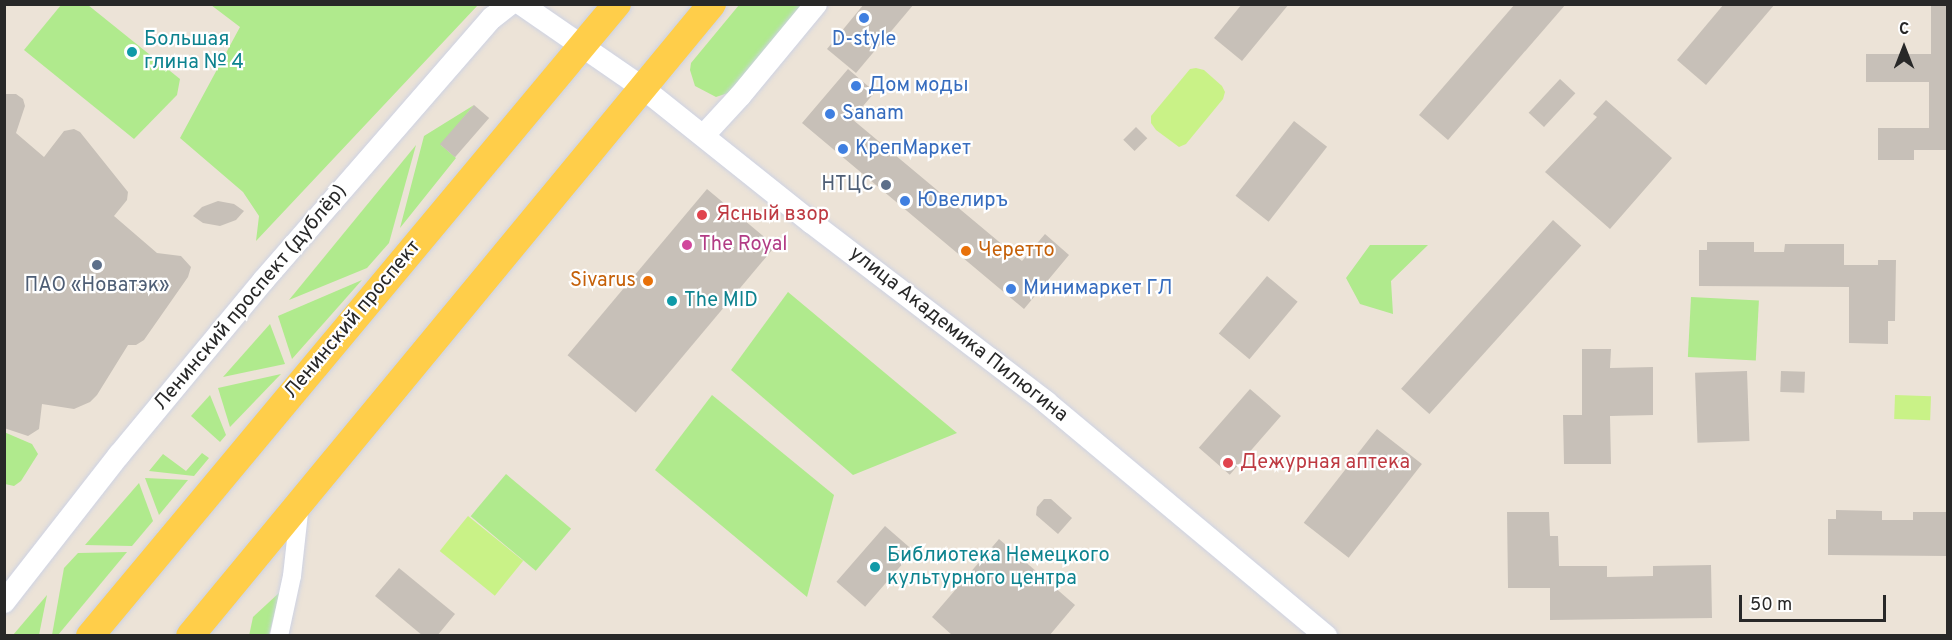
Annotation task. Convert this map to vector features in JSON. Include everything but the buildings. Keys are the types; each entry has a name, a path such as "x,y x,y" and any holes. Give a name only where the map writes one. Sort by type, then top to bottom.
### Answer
{"main road":[{"name":"Ленинский проспект","path":"90,636 617,4"},
{"path":"190,636 712,4"}],"street":[{"name":"Ленинский проспект (дублёр)","path":"4,603 119,455 263,281 492,18 510,4"},
{"path":"521,4 581,46"},
{"path":"544,4 581,46"},
{"path":"704,135 740,96 816,4"},
{"name":"улица Академика Пилюгина","path":"581,46 644,89 704,135 812,223 1053,408 1326,636"},
{"path":"279,636 292,576 300,502"}],"green space":[{"path":"61,5 88,5 180,79 177,95 134,139 24,50"},
{"path":"211,5 478,5 256,241 259,216 243,192 180,138 240,27"},
{"path":"739,5 804,5 728,93 716,97 695,86 690,70 691,63"},
{"path":"1190,69 1204,70 1222,86 1225,92 1223,99 1186,144 1179,147 1156,130 1151,123 1151,116"},
{"path":"474,105 441,145 456,158 400,228 424,136"},
{"path":"416,145 389,243 367,268 289,300"},
{"path":"1370,245 1428,245 1391,281 1393,314 1360,304 1346,278"},
{"path":"362,280 292,359 278,316"},
{"path":"788,292 957,433 853,475 731,370"},
{"path":"1691,297 1759,301 1756,360 1688,357"},
{"path":"270,324 285,364 223,377"},
{"path":"281,374 230,427 218,388"},
{"path":"210,395 226,435 220,442 191,416"},
{"path":"712,395 834,495 807,597 655,470"},
{"path":"1895,395 1931,396 1930,420 1894,419"},
{"path":"4,432 32,444 38,454 21,481 14,486 5,484"},
{"path":"202,453 209,458 194,476 149,471 163,454 186,471"},
{"path":"506,474 571,529 536,571 471,516"},
{"path":"145,478 188,480 159,515"},
{"path":"139,483 153,521 132,546 85,545"},
{"path":"468,516 523,561 495,596 440,551"},
{"path":"127,552 58,635 52,635 64,568 78,553"},
{"path":"280,592 269,635 249,636 253,617"},
{"path":"47,595 39,635 13,635"}],"place":[{"name":"D-style","path":"864,18"},
{"name":"Большая глина № 4","path":"132,52"},
{"name":"Дом моды","path":"856,86"},
{"name":"Sanam","path":"830,114"},
{"name":"КрепМаркет","path":"843,149"},
{"name":"НТЦС","path":"886,185"},
{"name":"Ювелиръ","path":"905,201"},
{"name":"Ясный взор","path":"702,215"},
{"name":"The Royal","path":"687,245"},
{"name":"Черетто","path":"966,251"},
{"name":"ПАО «Новатэк»","path":"97,265"},
{"name":"Sivarus","path":"648,281"},
{"name":"Минимаркет ГЛ","path":"1011,289"},
{"name":"The MID","path":"672,301"},
{"name":"Дежурная аптека","path":"1228,463"},
{"name":"Библиотека Немецкого культурного центра","path":"875,567"}]}
